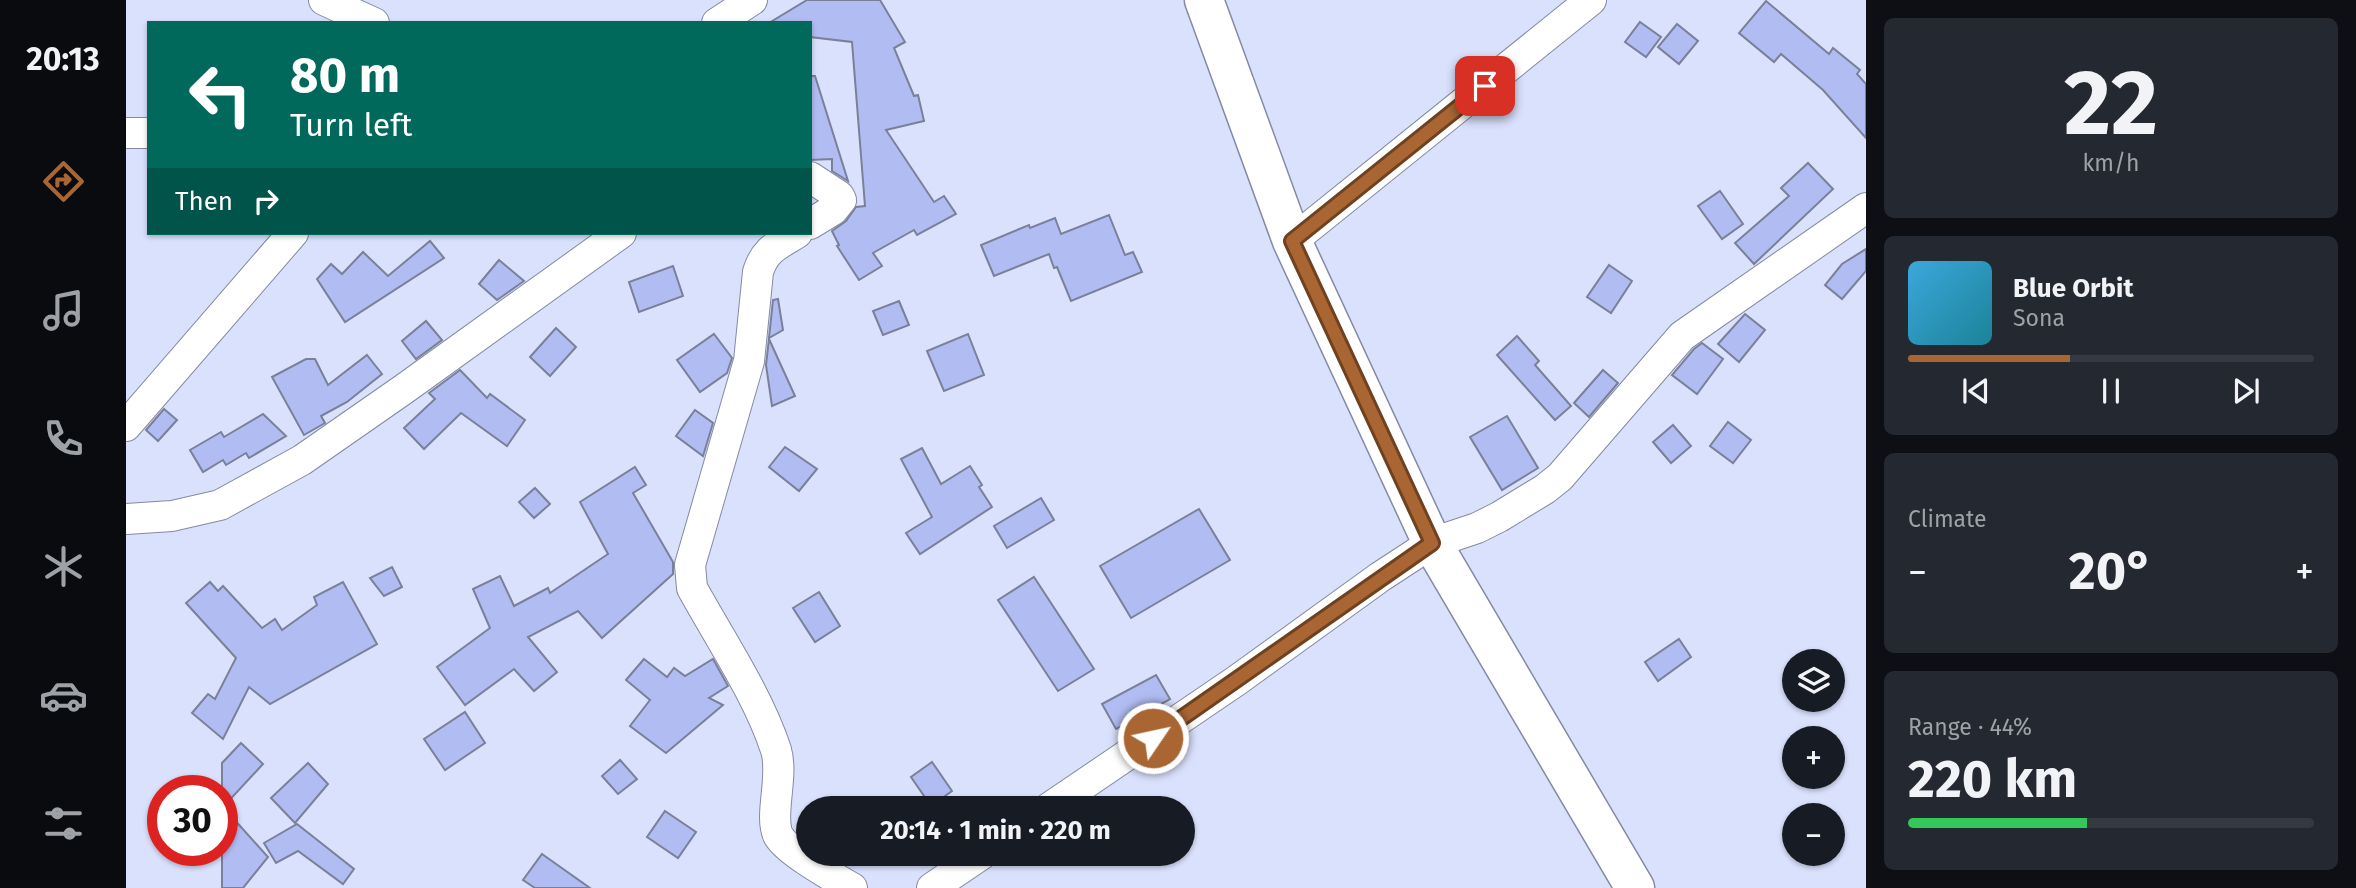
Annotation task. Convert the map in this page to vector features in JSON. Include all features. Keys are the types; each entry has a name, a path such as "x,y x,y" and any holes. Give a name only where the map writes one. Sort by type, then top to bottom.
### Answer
{"highway":[{"path":"1204,0 1292,241 1432,543 1635,888"}],"street":[{"path":"324,0 370,21"},
{"path":"720,21 752,0"},
{"path":"1292,241 1591,0"},
{"path":"126,133 147,133"},
{"path":"812,178 841,200 833,210 812,223"},
{"path":"1067,796 1432,543 1477,528 1545,489 1560,477 1682,336 1866,208"},
{"path":"126,426 291,235"},
{"path":"126,519 172,516 220,505 302,460 618,235"},
{"path":"794,235 768,251 758,272 749,360 690,565 690,577 692,589 762,715 777,752 780,769 777,834 785,845 852,888"},
{"path":"932,888 964,866"}],"building":[{"path":"807,0 880,0 905,42 894,48 914,96 918,95 924,121 886,130 934,202 944,196 956,214 917,235 914,230 873,253 882,266 859,280 837,246 839,245 832,231 846,221 856,207 865,206 852,42 812,37 812,21 772,21"},
{"path":"1766,1 1829,54 1833,48 1860,70 1857,74 1866,84 1866,138 1823,90 1781,54 1774,62 1739,33"},
{"path":"1640,22 1661,37 1646,57 1625,42"},
{"path":"1677,24 1698,41 1679,64 1658,47"},
{"path":"812,76 815,76 848,181 832,171 832,159 812,160"},
{"path":"1808,163 1833,189 1754,264 1735,243 1789,196 1781,188"},
{"path":"1720,191 1743,224 1722,239 1698,206"},
{"path":"1109,215 1125,255 1133,252 1142,272 1071,301 1049,254 994,276 981,245 1029,225 1030,228 1055,218 1061,234"},
{"path":"430,241 444,258 345,322 317,279 331,264 342,274 363,252 388,276"},
{"path":"1866,249 1866,271 1842,299 1825,285 1842,264"},
{"path":"499,260 524,281 497,300 479,284"},
{"path":"1609,265 1632,281 1611,313 1587,297"},
{"path":"673,266 683,296 639,312 629,282"},
{"path":"778,299 783,330 769,338 773,300"},
{"path":"899,301 909,325 883,335 873,311"},
{"path":"1745,314 1765,330 1739,362 1718,344"},
{"path":"426,321 442,340 416,359 402,341"},
{"path":"556,328 576,347 550,376 530,357"},
{"path":"714,334 732,358 727,373 700,392 677,360"},
{"path":"968,334 984,375 944,391 927,351"},
{"path":"1517,336 1539,361 1535,365 1571,406 1555,420 1497,355"},
{"path":"769,339 795,396 772,406 766,365"},
{"path":"1702,343 1723,359 1697,394 1672,375"},
{"path":"367,355 382,374 347,402 321,416 325,423 304,435 272,377 306,359 315,359 328,385"},
{"path":"460,370 487,398 490,394 525,420 507,446 461,413 424,449 404,428 435,399 429,393"},
{"path":"1603,370 1618,383 1589,417 1574,403"},
{"path":"164,409 177,420 158,441 146,430"},
{"path":"695,410 713,423 703,456 676,436"},
{"path":"263,414 286,436 249,458 246,453 226,465 223,460 203,472 190,450 221,432 224,437"},
{"path":"1507,416 1538,468 1502,490 1470,437"},
{"path":"1728,422 1751,440 1733,463 1710,446"},
{"path":"1673,425 1691,446 1671,463 1653,442"},
{"path":"785,447 817,469 799,491 769,467"},
{"path":"922,448 941,484 970,466 992,507 920,554 906,533 932,517 901,459"},
{"path":"635,467 646,485 633,493 673,562 673,574 602,638 578,611 528,637 557,672 534,691 514,669 465,705 437,667 490,628 473,589 500,576 514,606 548,588 550,593 608,554 580,502"},
{"path":"535,488 550,504 534,518 519,502"},
{"path":"1041,498 1054,520 1007,548 994,526"},
{"path":"1199,509 1230,560 1131,618 1100,566"},
{"path":"392,567 402,587 384,596 370,578"},
{"path":"1034,577 1094,669 1058,691 998,600"},
{"path":"210,582 218,591 223,586 262,628 275,619 282,630 317,605 314,597 343,582 377,644 270,704 249,687 223,739 192,713 208,694 215,699 236,658 186,603"},
{"path":"819,592 840,626 815,642 793,608"},
{"path":"1679,639 1691,657 1658,681 1645,662"},
{"path":"644,659 667,677 674,668 685,676 713,659 728,686 709,698 723,705 666,753 630,726 650,700 626,680"},
{"path":"1156,675 1170,699 1116,729 1102,704"},
{"path":"465,712 485,743 445,770 424,739"},
{"path":"241,743 263,764 238,791 238,775 222,775 222,763"},
{"path":"620,760 637,779 618,794 602,776"},
{"path":"932,762 952,791 945,796 924,796 911,777"},
{"path":"308,763 328,784 295,823 271,798"},
{"path":"665,811 696,832 678,858 647,837"},
{"path":"238,824 268,857 243,888 222,888 222,866 238,866"},
{"path":"297,824 354,869 343,884 298,851 276,863 264,843"},
{"path":"542,854 590,888 535,888 523,880"}],"route":[{"path":"1153,738 1432,543 1292,241 1485,86"}]}
